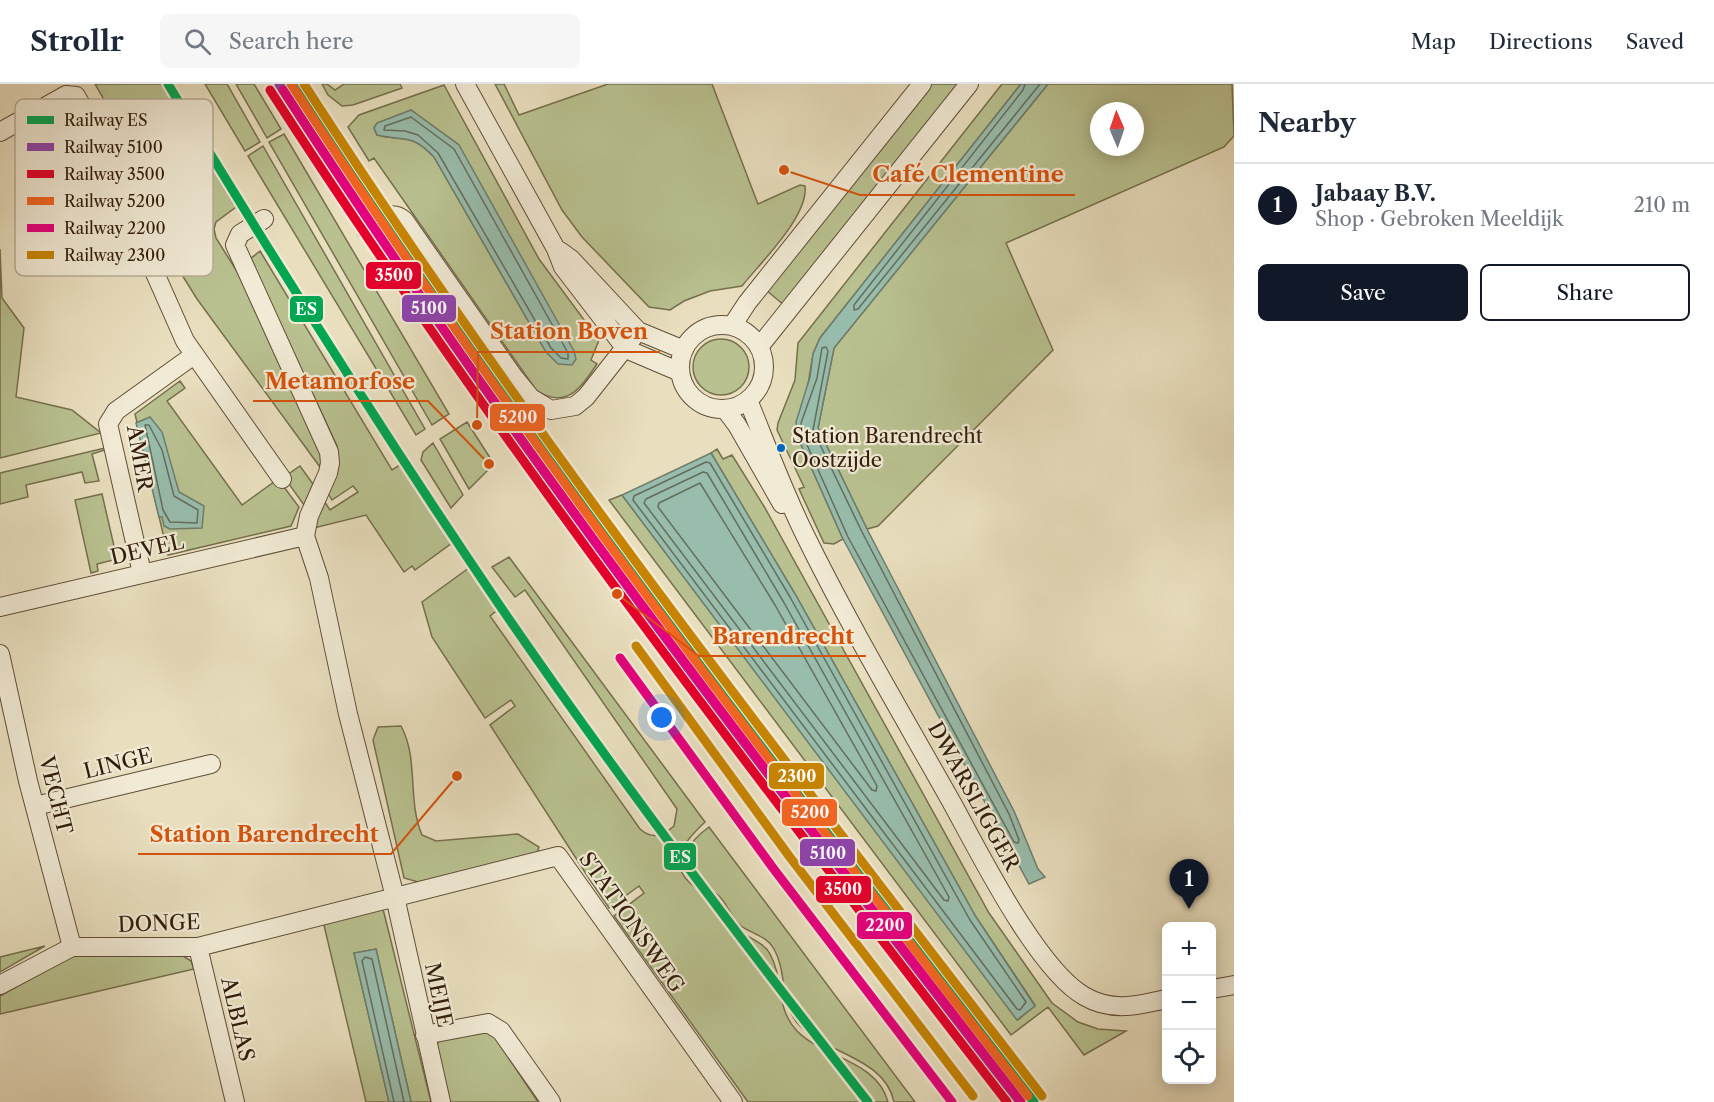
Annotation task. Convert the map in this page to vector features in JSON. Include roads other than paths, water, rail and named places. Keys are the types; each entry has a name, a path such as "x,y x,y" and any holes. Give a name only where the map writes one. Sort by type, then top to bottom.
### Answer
{"street":[{"path":"732,326 747,303 922,84"},
{"path":"759,347 969,84"},
{"path":"466,86 556,249 563,267 626,349 680,372"},
{"path":"59,99 66,95 76,96 78,99"},
{"path":"0,132 15,124"},
{"path":"366,230 386,216 399,216 404,220 513,376 541,405 551,410 575,406 586,397 638,331"},
{"path":"264,219 240,234 235,244 323,437 330,463 309,516 305,536 319,578 348,714 395,897"},
{"path":"556,249 571,259 638,331 684,350"},
{"path":"156,276 185,341 282,479"},
{"path":"732,326 748,334 759,347 763,376 760,385 748,400 725,409 706,406 687,390 680,372 684,350 689,341 704,329 732,326"},
{"name":"AMER","path":"142,573 108,424 116,411 194,355"},
{"name":"DWARSLIGGER","path":"748,400 803,531 994,880 1046,959 1070,987 1103,1005 1123,1008 1162,1000"},
{"name":"DWARSLIGGER","path":"725,409 737,425 779,501 803,531"},
{"name":"DEVEL","path":"0,607 305,536"},
{"name":"VECHT","path":"0,654 35,806 72,947"},
{"name":"LINGE","path":"35,806 211,764"},
{"name":"STATIONSWEG","path":"395,897 558,856 733,1102"},
{"name":"DONGE","path":"0,985 72,947 198,947 395,897"},
{"name":"MEIJE","path":"395,897 441,1102"},
{"name":"ALBLAS","path":"198,947 235,1102"},
{"path":"1216,988 1234,985"},
{"path":"425,1035 479,1024 494,1026 501,1031 551,1102"}],"water":[{"path":"1021,84 1048,84 834,348 818,428 867,529 1014,811 1038,869 1045,877 1029,884 843,539 799,440 796,422 810,377 813,354 820,338"},
{"path":"411,110 459,145 574,351 576,359 572,365 558,364 546,352 434,157 413,141 377,135 374,128 377,123"},
{"path":"150,417 162,432 179,492 204,506 202,528 170,529 164,526 162,517 159,517 136,423"},
{"path":"711,453 795,594 976,917 1035,1006 1017,1020 622,495"},
{"path":"376,949 411,1102 389,1102 354,953"}],"rail line":[{"name":"ES","path":"168,84 177,99"},
{"name":"5100","path":"279,84 365,216 545,474 732,728 1020,1102"},
{"name":"5200","path":"291,84 377,215 556,471 742,723 1028,1096"},
{"name":"ES","path":"292,84 379,215 559,474 842,853 1034,1102"},
{"name":"2300","path":"304,84 390,215 479,344 662,598 1042,1096"},
{"name":"3500","path":"270,90 356,221 535,477 721,729 1007,1102"},
{"name":"2200","path":"283,90 369,221 458,350 641,604 1021,1102"},
{"name":"ES","path":"213,158 330,346 498,603 679,856 868,1102"},
{"name":"2300","path":"636,646 789,856 973,1096"},
{"name":"2200","path":"620,658 773,868 952,1102"}],"place":[{"name":"Café Clementine","path":"784,170"},
{"name":"Station Boven","path":"477,425"},
{"name":"Station Barendrecht Oostzijde","path":"781,448"},
{"name":"Metamorfose","path":"489,464"},
{"name":"Barendrecht","path":"617,594"},
{"name":"Station Barendrecht","path":"457,776"},
{"name":"Jabaay B.V.","path":"1189,909"}]}
